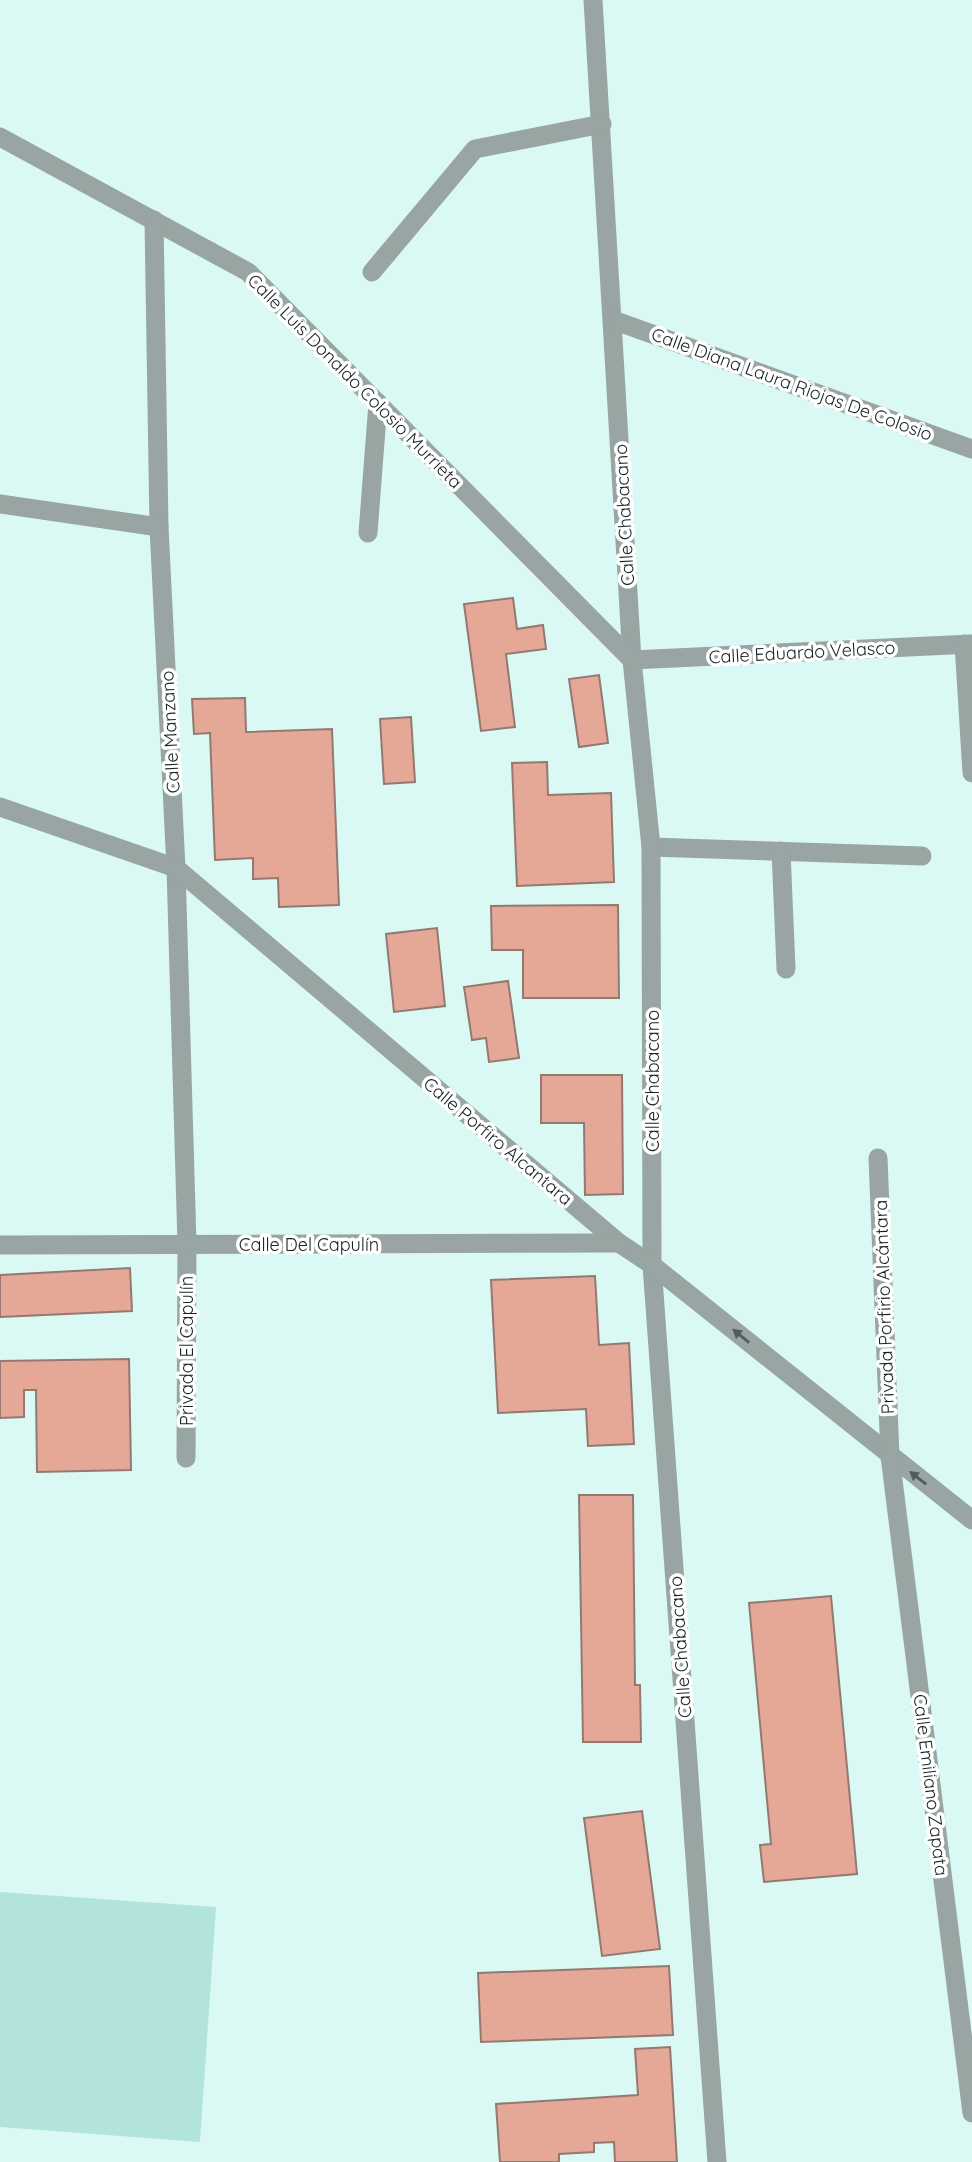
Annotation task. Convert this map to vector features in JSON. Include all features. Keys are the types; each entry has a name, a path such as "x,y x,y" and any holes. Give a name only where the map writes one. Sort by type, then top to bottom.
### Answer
{"street":[{"name":"Calle Chabacano","path":"593,0 632,660 651,847 652,1265 717,2162"},
{"path":"372,272 475,149 601,124"},
{"name":"Calle Luis Donaldo Colosio Murrieta","path":"0,137 248,272 632,660"},
{"name":"Calle Manzano","path":"154,220 159,527 176,868 187,1244"},
{"name":"Calle Diana Laura Riojas De Colosio","path":"613,320 972,449"},
{"path":"368,533 378,402"},
{"path":"0,504 159,527"},
{"path":"968,644 972,773"},
{"name":"Calle Eduardo Velasco","path":"632,660 968,644"},
{"name":"Calle Porfiro Alcantara","path":"0,807 176,868 619,1243 652,1265 972,1520"},
{"path":"651,847 922,856"},
{"path":"781,851 786,969"},
{"name":"Privada Porfirio Alcántara","path":"878,1158 890,1456"},
{"name":"Calle Del Capulín","path":"0,1245 619,1243"},
{"name":"Privada El Capulín","path":"186,1458 187,1244"},
{"name":"Calle Emiliano Zapata","path":"890,1456 972,2110"}],"green space":[{"path":"0,1892 216,1907 200,2142 0,2127"}],"building":[{"path":"513,598 517,629 543,625 546,649 506,654 515,727 481,731 464,604"},
{"path":"599,675 608,743 579,747 569,679"},
{"path":"245,698 246,732 332,729 339,905 279,907 278,878 253,879 253,858 215,860 210,733 194,734 192,699"},
{"path":"411,717 415,782 384,784 380,719"},
{"path":"547,762 548,795 611,793 614,882 517,886 512,763"},
{"path":"618,905 619,998 523,998 523,950 492,950 491,906"},
{"path":"437,928 445,1006 394,1012 386,934"},
{"path":"508,981 519,1058 489,1062 486,1038 472,1040 464,987"},
{"path":"541,1075 622,1075 623,1194 585,1195 584,1123 541,1123"},
{"path":"130,1268 132,1311 0,1317 0,1275"},
{"path":"595,1276 599,1345 629,1343 634,1444 588,1446 586,1409 498,1413 491,1280"},
{"path":"129,1359 131,1470 37,1472 36,1390 24,1390 24,1417 0,1418 0,1361"},
{"path":"579,1495 633,1495 635,1685 640,1685 641,1742 583,1742"},
{"path":"831,1596 857,1874 764,1882 760,1845 771,1844 749,1603"},
{"path":"642,1811 660,1949 602,1956 584,1818"},
{"path":"669,1966 673,2035 481,2042 478,1973"},
{"path":"670,2047 677,2162 615,2162 614,2142 594,2143 594,2152 559,2154 559,2162 500,2162 496,2104 638,2095 635,2049"}]}
